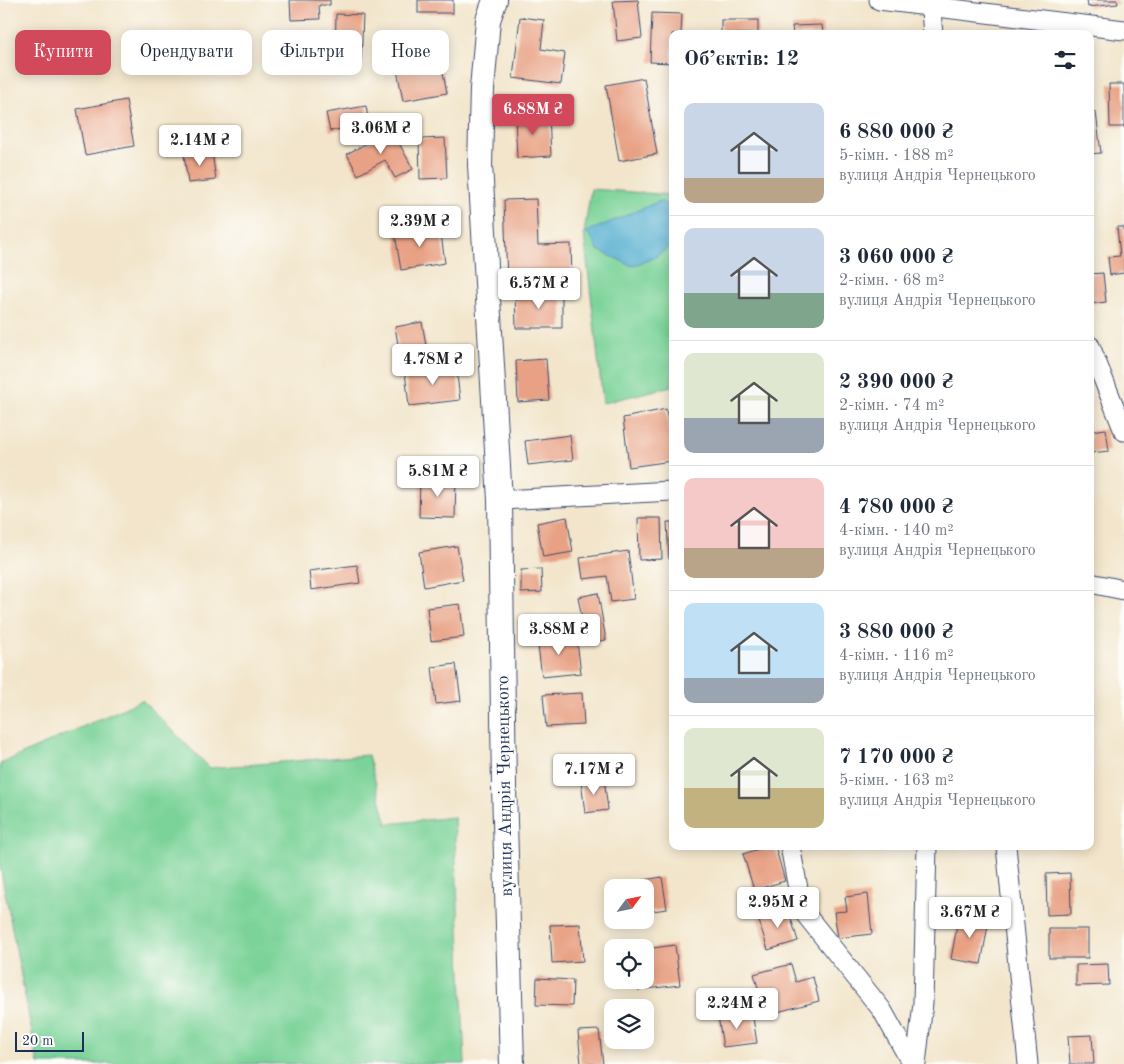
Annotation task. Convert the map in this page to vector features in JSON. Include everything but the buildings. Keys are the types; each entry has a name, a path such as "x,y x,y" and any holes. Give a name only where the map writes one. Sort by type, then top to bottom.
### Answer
{"street":[{"name":"вулиця Андрія Чернецького","path":"495,0 488,20 482,89 480,165 500,500 504,787 512,1064"},
{"path":"879,0 931,4 1124,30"},
{"path":"931,4 933,30"},
{"path":"1094,356 1124,431"},
{"path":"500,500 669,491"},
{"path":"1094,584 1124,590"},
{"path":"791,850 802,910 882,1010 914,1064"},
{"path":"914,1064 923,1003 928,850"},
{"path":"1006,850 1028,1064"}],"green space":[{"path":"591,189 669,195 669,387 603,403 584,233"},
{"path":"142,700 210,768 368,755 387,824 454,817 465,1064 38,1064 0,866 0,764"}],"water":[{"path":"660,201 669,206 669,247 654,258 632,266 598,250 590,235 584,233"}]}
